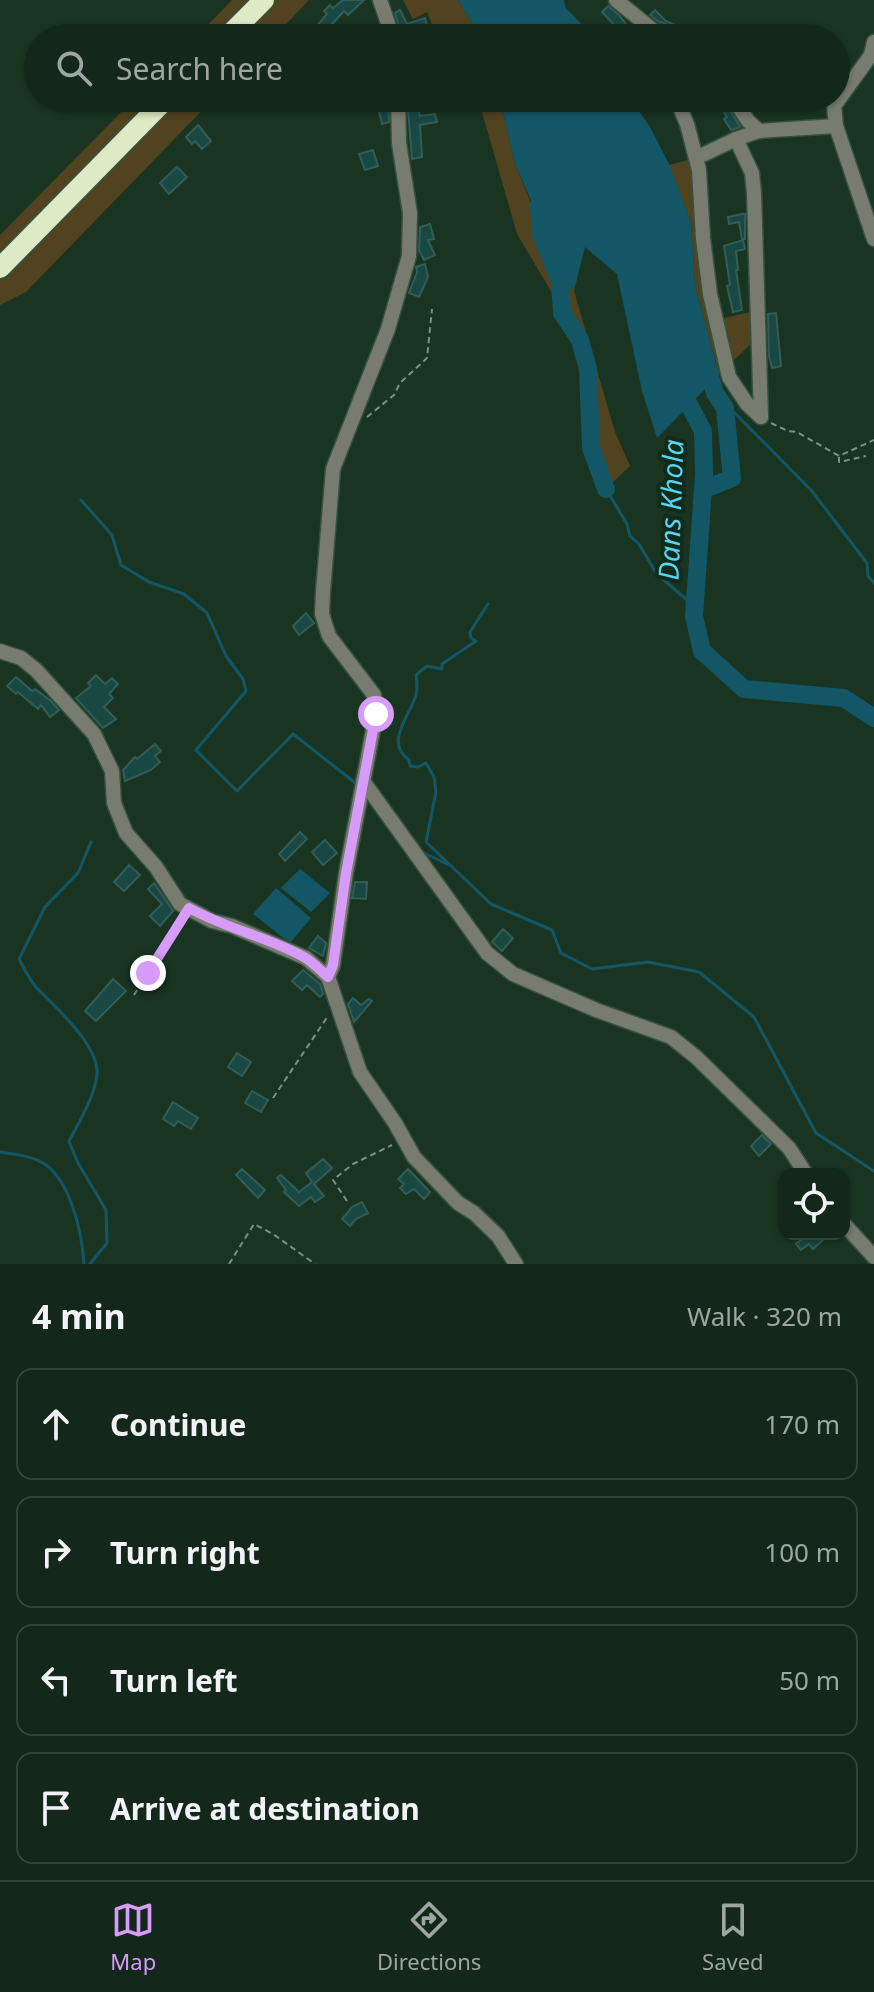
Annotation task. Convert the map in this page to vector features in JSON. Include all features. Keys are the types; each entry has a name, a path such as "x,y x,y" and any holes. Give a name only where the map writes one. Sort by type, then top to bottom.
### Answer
{"highway":[{"path":"240,24 264,0"},
{"path":"0,268 153,112"}],"street":[{"path":"380,0 388,24"},
{"path":"616,0 646,24"},
{"path":"641,20 641,24"},
{"path":"850,84 871,55 874,42"},
{"path":"328,977 333,965 376,714 374,695 329,636 322,614 333,469 388,329 409,256 410,213 399,143 398,112"},
{"path":"682,112 696,158 710,294 729,377 747,404 761,417"},
{"path":"742,112 759,131"},
{"path":"835,112 836,126 874,239"},
{"path":"696,158 759,131 836,126"},
{"path":"736,139 752,173 754,193 761,417"},
{"path":"0,651 21,658 36,670 94,734 112,771 114,803 126,833 156,867 180,904 212,921 232,926 306,958 328,977 360,1072 414,1157 458,1203 474,1213 498,1236 516,1264"},
{"path":"363,781 487,953 513,974 534,984 671,1037 696,1057 789,1148 802,1168"},
{"path":"850,1231 874,1257"}],"path":[{"path":"346,436 354,426 394,395 400,383 427,358 432,309"},
{"path":"761,417 788,431 797,432 839,456"},
{"path":"839,456 874,440"},
{"path":"839,456 839,462 866,456"},
{"path":"134,995 189,908"},
{"path":"273,1098 337,1003"},
{"path":"347,1201 333,1180 353,1164 404,1139"},
{"path":"229,1264 254,1224 315,1264"}],"shaded area":[{"path":"232,0 309,0 286,24 209,24"},
{"path":"403,0 458,0 473,24 432,24 427,12 413,19"},
{"path":"121,112 200,112 26,292 0,305 0,235"},
{"path":"482,112 503,112 515,164 542,230 574,291 615,432 630,466 606,489 591,448 588,369 580,340 517,234"},
{"path":"696,158 716,320 759,310 761,334 719,375 695,285 691,223 669,165"}],"water":[{"path":"458,0 564,0 565,7 581,24 473,24"},
{"path":"503,112 640,112 650,127 669,164 691,223 695,285 719,375 657,438 642,391 617,274 585,247 574,291 564,276 515,164"},
{"path":"300,869 330,893 311,912 281,888"},
{"path":"276,888 311,918 290,943 253,914"}],"building":[{"path":"343,0 364,0 348,15 344,11 332,24 319,24 327,14 324,11 330,5 333,8"},
{"path":"608,6 626,24 613,24 602,12"},
{"path":"400,10 407,24 399,24 395,13"},
{"path":"655,10 673,24 658,21 650,15"},
{"path":"425,18 427,24 407,24"},
{"path":"379,112 389,112 389,122 382,124"},
{"path":"408,112 419,112 420,116 435,114 437,122 420,125 422,157 412,159"},
{"path":"724,112 731,112 740,127 731,130 724,119 727,117"},
{"path":"198,125 211,141 202,149 186,137"},
{"path":"373,150 378,166 365,170 359,154"},
{"path":"177,167 187,177 169,194 160,183"},
{"path":"745,214 745,239 742,239 739,222 729,224 728,217"},
{"path":"430,224 434,239 428,240 435,255 424,260 419,250 420,227"},
{"path":"743,240 745,249 736,251 742,310 733,312 727,286 730,285 724,246"},
{"path":"425,264 428,277 419,297 409,293 416,267"},
{"path":"776,313 781,366 772,368 768,314"},
{"path":"306,613 314,623 299,635 293,626"},
{"path":"96,675 105,684 112,678 118,684 109,694 113,698 104,707 116,719 103,728 76,698 91,686 88,683"},
{"path":"16,677 59,710 50,717 41,705 38,709 18,692 16,694 7,686"},
{"path":"155,744 161,751 155,756 160,762 151,770 125,781 123,770 135,757 137,759"},
{"path":"300,832 307,839 285,861 279,854"},
{"path":"325,840 337,853 323,865 312,852"},
{"path":"129,865 140,875 124,891 114,882"},
{"path":"355,882 367,882 366,899 352,898"},
{"path":"154,883 173,911 160,926 150,916 162,904 148,889"},
{"path":"503,929 513,938 502,951 492,942"},
{"path":"318,936 326,943 323,956 309,948"},
{"path":"303,970 320,984 323,994 320,997 307,985 302,990 292,981"},
{"path":"113,979 126,991 96,1021 85,1011"},
{"path":"353,998 361,1005 369,999 372,1001 354,1022 348,1004"},
{"path":"237,1053 251,1062 242,1076 228,1067"},
{"path":"252,1091 268,1100 261,1112 245,1103"},
{"path":"173,1102 198,1118 191,1129 178,1121 174,1126 163,1119"},
{"path":"762,1135 771,1144 759,1156 751,1146"},
{"path":"323,1159 332,1168 314,1184 324,1196 315,1202 311,1197 299,1206 284,1192 286,1190 277,1178 281,1175 299,1192 312,1182 306,1173"},
{"path":"242,1169 265,1190 258,1198 236,1175"},
{"path":"408,1169 430,1192 424,1199 414,1189 406,1194 400,1188 404,1184 398,1179"},
{"path":"362,1202 368,1213 350,1226 342,1219 352,1207"},
{"path":"801,1240 823,1240 813,1249 809,1244 801,1250 796,1244"}],"waterway":[{"path":"539,205 541,234 560,281 562,313 580,340 588,369 591,448 606,489"},
{"path":"703,490 732,478 725,408 715,393 705,361"},
{"name":"Dans Khola","path":"678,384 703,431 704,475 694,616 702,651 744,689 844,698 874,718"},
{"path":"715,393 811,490 867,563 868,576 874,583"},
{"path":"606,489 627,524 630,536 639,544 656,573 695,607"},
{"path":"81,500 112,535 121,565 149,582 184,594 207,613 226,656 243,679 246,691 196,750 237,791 293,734 358,785"},
{"path":"488,604 470,632 471,638 476,641 442,664 442,669 427,666 416,675 416,695 401,729 399,745 410,766 418,767 426,763 434,777 436,792 426,842 491,904 552,930 561,953 592,969 648,962 699,972 754,1017 816,1133 874,1171"},
{"path":"90,1264 107,1243 106,1210 78,1163 69,1141 94,1088 95,1060 82,1037 35,986 19,959 45,907 78,873 91,842"},
{"path":"420,851 449,865"},
{"path":"0,1152 37,1160 58,1177 77,1221 84,1264"}],"route":[{"path":"148,973 189,908 212,921 232,926 306,958 328,977 333,965 346,873 376,714"}]}
